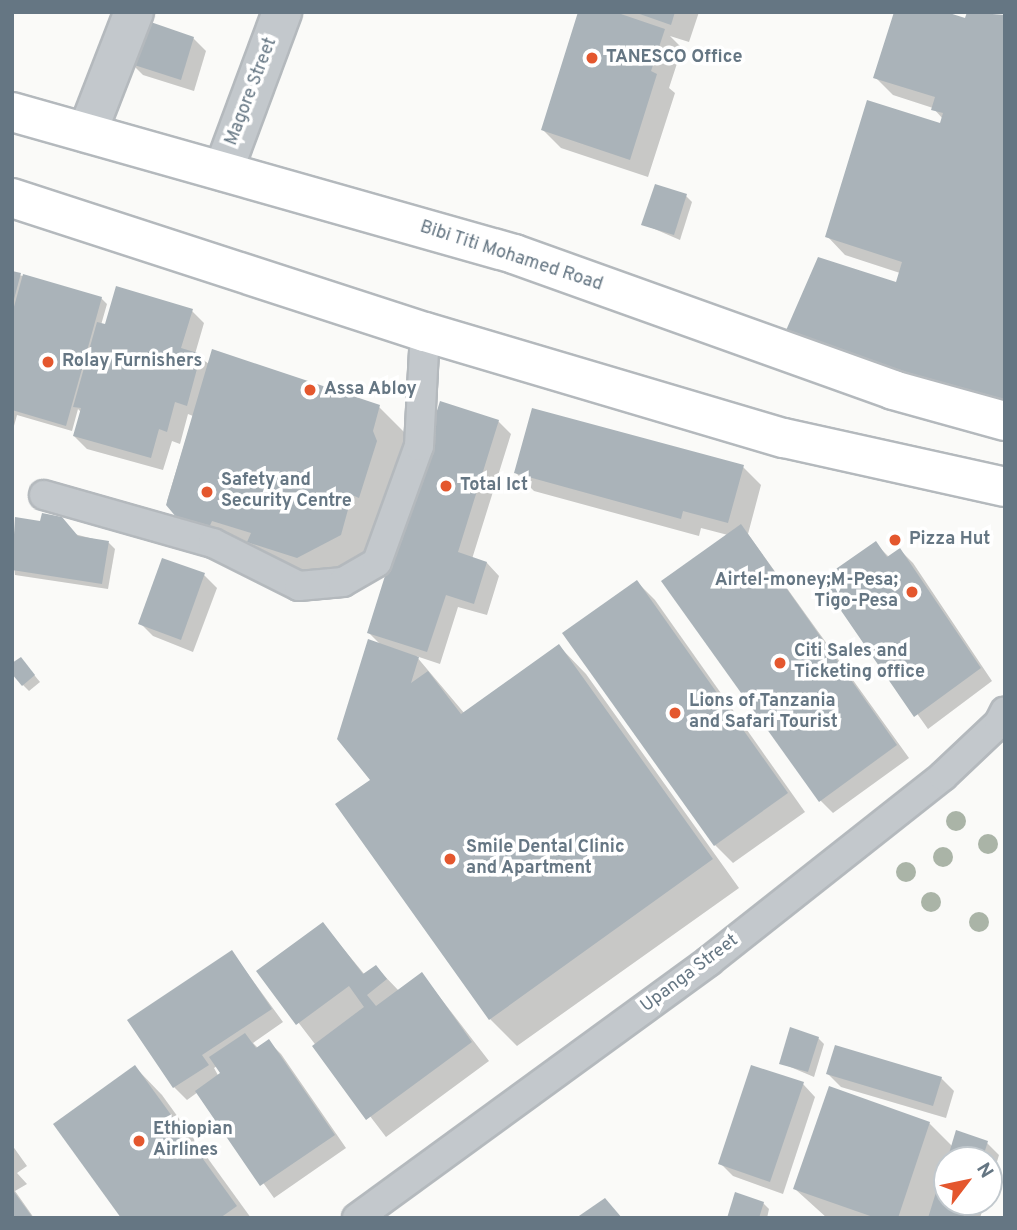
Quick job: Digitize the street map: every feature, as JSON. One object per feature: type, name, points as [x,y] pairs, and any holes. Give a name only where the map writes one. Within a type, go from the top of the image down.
[{"type":"highway","name":"Bibi Titi Mohamed Road","points":[[12,112],[514,254],[880,386],[1005,421]]},
{"type":"highway","points":[[12,198],[425,332],[784,438],[1005,487]]},
{"type":"street","points":[[87,133],[134,12]]},
{"type":"street","name":"Magore Street","points":[[223,171],[282,12]]},
{"type":"lane","points":[[44,495],[213,543],[299,586],[343,582],[377,562],[419,446],[425,332]]},
{"type":"lane","name":"Upanga Street","points":[[357,1218],[709,961],[943,776],[999,723],[1005,711]]},
{"type":"building","points":[[578,12],[615,12],[665,29],[651,71],[657,74],[630,160],[541,130]]},
{"type":"building","points":[[634,12],[675,12],[671,25]]},
{"type":"building","points":[[894,12],[946,12],[965,18],[967,12],[1005,15],[1005,405],[784,335],[818,257],[896,282],[902,262],[825,237],[867,100],[940,123],[943,113],[931,110],[935,97],[873,78]]},
{"type":"building","points":[[142,19],[194,37],[181,80],[128,63]]},
{"type":"building","points":[[655,184],[687,194],[674,235],[641,225]]},
{"type":"building","points":[[12,271],[21,273],[13,303],[12,303]]},
{"type":"building","name":"Rolay Furnishers","points":[[23,274],[102,297],[66,426],[12,410],[12,314]]},
{"type":"building","points":[[116,286],[193,309],[181,348],[201,354],[187,406],[175,402],[167,432],[159,429],[151,458],[73,436],[81,408],[73,407],[97,322],[105,324]]},
{"type":"building","points":[[212,349],[380,405],[373,431],[377,441],[359,498],[352,495],[341,535],[297,558],[247,542],[251,533],[212,521],[207,532],[177,518],[166,505]]},
{"type":"building","name":"Total Ict","points":[[440,401],[499,420],[458,552],[487,562],[474,604],[446,595],[427,652],[367,633]]},
{"type":"building","points":[[532,408],[744,465],[728,523],[683,511],[681,519],[514,473]]},
{"type":"building","points":[[42,513],[62,517],[78,536],[109,541],[102,584],[12,570],[15,517],[40,521]]},
{"type":"building","name":"Citi Sales and Ticketing office","points":[[741,524],[897,745],[819,802],[661,581]]},
{"type":"building","points":[[876,541],[887,557],[900,548],[981,668],[914,717],[820,580]]},
{"type":"building","points":[[162,558],[205,573],[181,640],[138,624]]},
{"type":"building","name":"Lions of Tanzania and Safari Tourist","points":[[637,580],[788,793],[714,846],[562,633]]},
{"type":"building","name":"Smile Dental Clinic and Apartment","points":[[368,639],[419,657],[411,683],[428,671],[461,714],[559,644],[713,859],[489,1020],[335,804],[370,780],[337,739]]},
{"type":"building","points":[[21,657],[35,675],[22,686],[12,674],[12,663]]},
{"type":"building","points":[[323,922],[363,974],[376,965],[387,979],[367,995],[376,1006],[422,972],[472,1042],[366,1120],[312,1046],[364,1007],[349,986],[296,1025],[256,971]]},
{"type":"building","points":[[232,950],[272,1009],[202,1055],[209,1065],[173,1088],[127,1020]]},
{"type":"building","points":[[790,1027],[819,1037],[808,1072],[779,1064]]},
{"type":"building","points":[[245,1033],[256,1048],[269,1039],[335,1135],[260,1186],[195,1091],[220,1073],[209,1057]]},
{"type":"building","points":[[835,1045],[942,1077],[933,1106],[826,1074]]},
{"type":"building","points":[[135,1065],[237,1206],[220,1218],[121,1218],[53,1124]]},
{"type":"building","points":[[751,1065],[804,1082],[770,1182],[718,1164]]},
{"type":"building","points":[[829,1086],[930,1122],[898,1218],[876,1218],[793,1189]]},
{"type":"building","points":[[956,1130],[988,1141],[986,1146],[951,1146]]},
{"type":"building","points":[[12,1189],[33,1218],[12,1218]]},
{"type":"building","points":[[735,1192],[764,1202],[759,1218],[727,1218]]},
{"type":"building","points":[[605,1198],[622,1218],[576,1218]]},
{"type":"building","points":[[933,1202],[933,1216],[964,1216],[963,1218],[928,1218]]},
{"type":"place","name":"TANESCO Office","points":[[592,58]]},
{"type":"place","name":"Rolay Furnishers","points":[[48,362]]},
{"type":"place","name":"Assa Abloy","points":[[310,390]]},
{"type":"place","name":"Total Ict","points":[[446,486]]},
{"type":"place","name":"Safety and Security Centre","points":[[207,492]]},
{"type":"place","name":"Pizza Hut","points":[[895,540]]},
{"type":"place","name":"Airtel-money;M-Pesa; Tigo-Pesa","points":[[912,592]]},
{"type":"place","name":"Citi Sales and Ticketing office","points":[[780,663]]},
{"type":"place","name":"Lions of Tanzania and Safari Tourist","points":[[675,713]]},
{"type":"place","name":"Smile Dental Clinic and Apartment","points":[[450,859]]},
{"type":"place","name":"Ethiopian Airlines","points":[[139,1141]]}]
